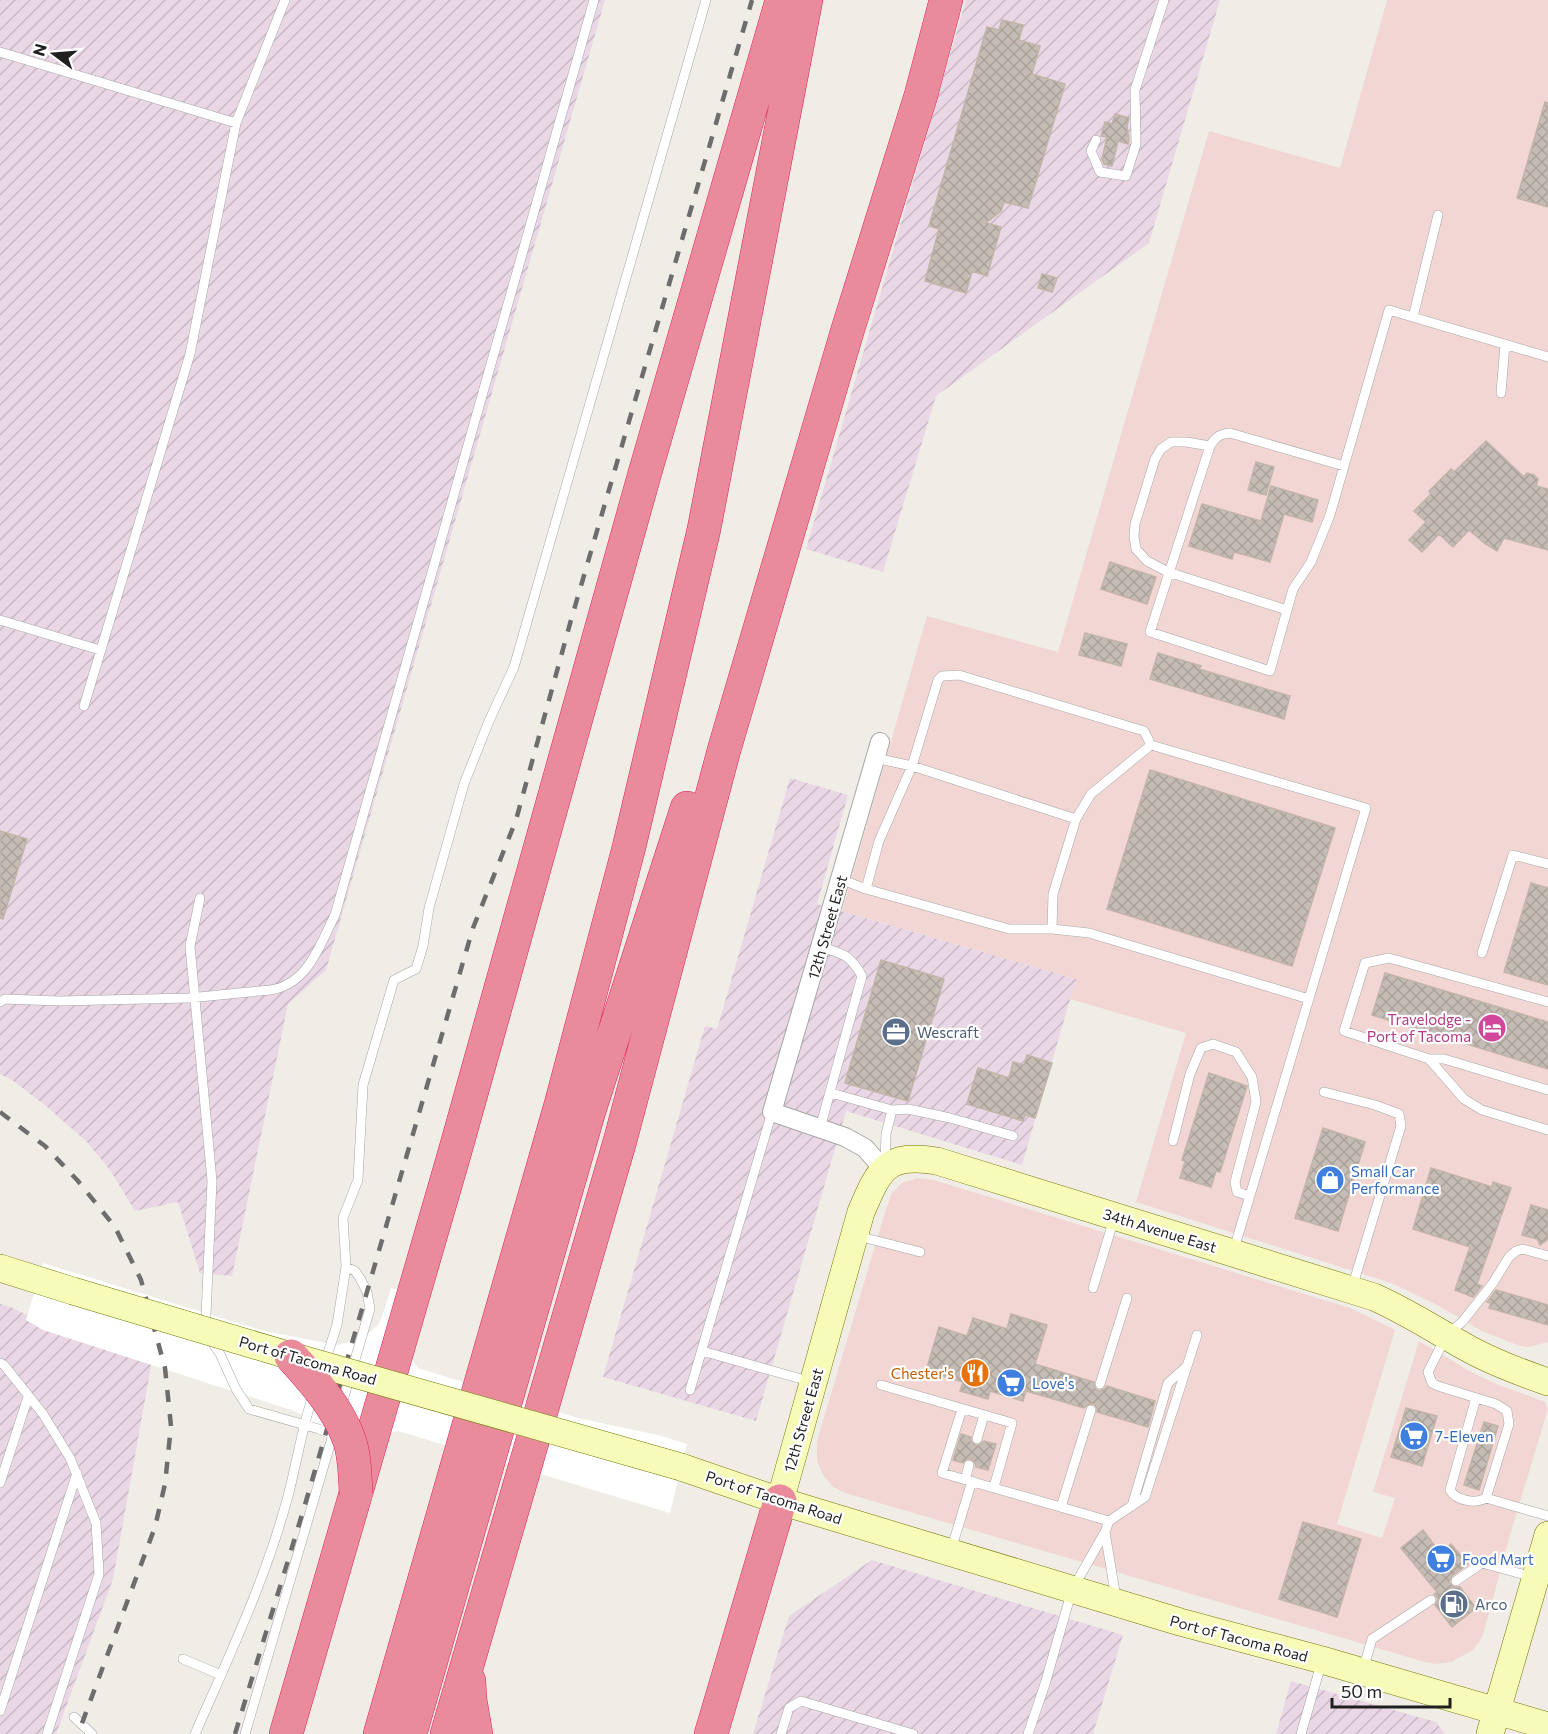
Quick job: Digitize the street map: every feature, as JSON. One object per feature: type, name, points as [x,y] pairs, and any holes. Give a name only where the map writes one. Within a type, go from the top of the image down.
[{"type":"highway","points":[[286,1734],[414,1295],[644,476],[782,0]]},
{"type":"highway","points":[[380,1734],[558,1115],[629,847],[704,529],[806,0]]},
{"type":"highway","points":[[447,1734],[620,1141],[724,750],[921,95],[946,0]]},
{"type":"highway","points":[[410,1734],[593,1100],[686,812],[848,332]]},
{"type":"highway","points":[[291,1356],[318,1385],[340,1418],[350,1440],[356,1494]]},
{"type":"highway","points":[[711,1734],[780,1501]]},
{"type":"highway","points":[[470,1661],[470,1699],[476,1734]]},
{"type":"main road","name":"34th Avenue East","points":[[884,1170],[898,1160],[915,1158],[937,1161],[1233,1252],[1396,1306],[1473,1351],[1548,1382]]},
{"type":"main road","name":"12th Street East","points":[[780,1501],[854,1235],[873,1184],[884,1170]]},
{"type":"main road","name":"Port of Tacoma Road","points":[[0,1269],[291,1356],[681,1467],[780,1501],[1180,1622],[1362,1672],[1493,1723],[1548,1726]]},
{"type":"main road","points":[[1510,1368],[1534,1371],[1548,1368]]},
{"type":"main road","points":[[1493,1723],[1548,1535]]},
{"type":"street","name":"12th Street East","points":[[772,1112],[877,750]]},
{"type":"street","points":[[772,1112],[845,1137],[865,1148],[884,1170]]},
{"type":"lane","points":[[84,706],[190,354],[236,123],[285,0]]},
{"type":"lane","points":[[0,990],[3,1000],[195,998],[281,988],[308,969],[335,915],[433,562],[594,0]]},
{"type":"lane","points":[[195,1734],[250,1612],[284,1507],[303,1424],[337,1325],[346,1267],[343,1218],[358,1180],[363,1085],[394,980],[416,969],[423,946],[429,908],[464,784],[514,667],[706,0]]},
{"type":"lane","points":[[1096,140],[1091,152],[1100,172],[1126,176],[1136,144],[1135,90],[1164,0]]},
{"type":"lane","points":[[0,52],[236,123]]},
{"type":"lane","points":[[1413,316],[1438,215]]},
{"type":"lane","points":[[1344,466],[1230,433],[1222,434],[1214,439],[1150,632],[1270,671],[1293,589],[1311,562],[1330,515],[1389,310],[1548,357]]},
{"type":"lane","points":[[1501,393],[1505,344]]},
{"type":"lane","points":[[1210,446],[1171,442],[1161,449],[1155,459],[1135,524],[1136,549],[1147,561],[1168,572],[1287,610]]},
{"type":"lane","points":[[0,620],[100,650]]},
{"type":"lane","points":[[866,889],[879,841],[912,766],[938,680],[942,676],[959,675],[1144,731],[1151,745],[1366,808],[1233,1252]]},
{"type":"lane","points":[[1052,929],[1053,894],[1076,819],[1090,794],[1151,745]]},
{"type":"lane","points":[[877,750],[912,766],[1076,819]]},
{"type":"lane","points":[[1482,953],[1513,855],[1548,864]]},
{"type":"lane","points":[[840,879],[866,889],[1009,929],[1052,929],[1089,933],[1309,999]]},
{"type":"lane","points":[[200,898],[190,946],[212,1181],[206,1304],[207,1335],[220,1354],[236,1389],[249,1409],[333,1435]]},
{"type":"lane","points":[[820,1128],[862,976],[853,961],[844,953],[821,947]]},
{"type":"lane","points":[[1548,1002],[1389,958],[1365,963],[1344,1031],[1429,1059],[1444,1059],[1548,1090]]},
{"type":"lane","points":[[1173,1140],[1190,1074],[1201,1048],[1213,1044],[1236,1052],[1251,1077],[1257,1102],[1235,1182],[1237,1192],[1250,1196]]},
{"type":"lane","points":[[1429,1059],[1464,1099],[1482,1110],[1548,1131]]},
{"type":"lane","points":[[1324,1092],[1375,1105],[1399,1114],[1401,1125],[1351,1290]]},
{"type":"lane","points":[[831,1093],[892,1110],[908,1109],[931,1114],[1013,1136]]},
{"type":"lane","points":[[884,1170],[886,1134],[892,1110]]},
{"type":"lane","points":[[690,1390],[772,1112]]},
{"type":"lane","points":[[1093,1288],[1115,1216]]},
{"type":"lane","points":[[854,1235],[920,1252]]},
{"type":"lane","points":[[1486,1498],[1509,1424],[1509,1417],[1503,1407],[1438,1386],[1428,1378],[1430,1365],[1446,1336],[1464,1321],[1516,1251],[1523,1249],[1548,1256]]},
{"type":"lane","points":[[245,1734],[370,1309],[367,1292],[360,1278],[355,1271],[346,1267]]},
{"type":"lane","points":[[1100,1384],[1127,1298]]},
{"type":"lane","points":[[1028,1734],[1072,1590],[1109,1521],[1145,1497],[1197,1335]]},
{"type":"lane","points":[[702,1350],[814,1382]]},
{"type":"lane","points":[[0,1363],[43,1414],[77,1473],[96,1523],[99,1574],[47,1734]]},
{"type":"lane","points":[[880,1385],[1012,1423],[994,1487]]},
{"type":"lane","points":[[0,1483],[28,1397]]},
{"type":"lane","points":[[1476,1398],[1450,1490],[1455,1496],[1474,1501],[1486,1498],[1548,1516]]},
{"type":"lane","points":[[962,1409],[942,1473],[1109,1521]]},
{"type":"lane","points":[[1061,1507],[1091,1410]]},
{"type":"lane","points":[[977,1439],[984,1415]]},
{"type":"lane","points":[[951,1552],[968,1480],[969,1465]]},
{"type":"lane","points":[[0,1711],[77,1473]]},
{"type":"lane","points":[[1105,1532],[1117,1603]]},
{"type":"lane","points":[[1456,1581],[1482,1563],[1536,1578]]},
{"type":"lane","points":[[1362,1672],[1372,1640],[1431,1600]]},
{"type":"lane","points":[[183,1659],[221,1675]]},
{"type":"lane","points":[[1302,1734],[1322,1660]]},
{"type":"lane","points":[[780,1734],[789,1708],[801,1701],[913,1734]]},
{"type":"lane","points":[[74,1717],[92,1734]]},
{"type":"shaded area","points":[[0,0],[605,0],[326,970],[288,1004],[232,1276],[200,1273],[178,1202],[135,1211],[110,1170],[87,1142],[46,1106],[12,1080],[0,1074]]},
{"type":"shaded area","points":[[966,0],[1220,0],[1149,243],[936,396],[883,572],[806,549]]},
{"type":"shaded area","points":[[1387,0],[1548,0],[1548,1342],[1529,1347],[1520,1346],[1482,1331],[1394,1284],[1136,1202],[1186,1033],[1070,999],[1075,979],[842,911],[927,616],[1058,652],[1209,131],[1340,168]]},
{"type":"shaded area","points":[[790,778],[848,795],[817,904],[1076,979],[1022,1165],[846,1111],[756,1421],[603,1377],[705,1026],[717,1029]]},
{"type":"shaded area","points":[[917,1178],[934,1180],[1350,1308],[1395,1330],[1337,1524],[1382,1538],[1395,1498],[1373,1492],[1419,1341],[1471,1372],[1545,1402],[1548,1409],[1483,1635],[1473,1650],[1451,1662],[1436,1664],[1425,1662],[845,1493],[833,1487],[823,1475],[817,1461],[817,1441],[892,1193],[902,1183]]},
{"type":"shaded area","points":[[0,1304],[11,1307],[50,1327],[153,1355],[113,1579],[56,1734],[0,1734]]},
{"type":"shaded area","points":[[872,1560],[1123,1635],[1093,1734],[753,1734],[789,1616]]},
{"type":"shaded area","points":[[1291,1681],[1436,1722],[1445,1734],[1276,1734]]},
{"type":"pier","points":[[43,1263],[260,1330],[336,1345],[359,1340],[378,1325],[391,1288],[426,1298],[410,1357],[418,1368],[578,1418],[658,1435],[687,1444],[670,1513],[398,1431],[391,1433],[340,1479],[333,1449],[328,1440],[304,1416],[43,1330],[26,1320]]},
{"type":"building","points":[[1002,20],[1023,25],[1019,40],[1040,46],[1032,74],[1065,84],[1028,208],[1004,202],[1001,211],[986,223],[1001,227],[987,276],[972,271],[966,293],[925,281],[939,229],[929,226],[987,27],[999,30]]},
{"type":"building","points":[[1545,102],[1548,103],[1548,207],[1517,198]]},
{"type":"building","points":[[1115,114],[1129,118],[1127,126],[1129,139],[1128,144],[1118,141],[1112,166],[1104,164],[1102,159],[1107,137],[1101,136],[1105,122],[1112,124]]},
{"type":"building","points":[[1042,274],[1057,278],[1052,292],[1038,288]]},
{"type":"building","points":[[1486,441],[1524,477],[1527,473],[1534,475],[1538,479],[1536,486],[1548,489],[1548,550],[1504,538],[1497,551],[1469,530],[1453,547],[1439,534],[1422,552],[1409,540],[1426,522],[1414,511],[1431,494],[1429,491],[1451,469],[1454,472]]},
{"type":"building","points":[[1256,462],[1274,467],[1266,495],[1248,490]]},
{"type":"building","points":[[1271,486],[1318,500],[1312,522],[1284,514],[1270,562],[1234,552],[1232,559],[1189,546],[1202,504],[1261,521]]},
{"type":"building","points":[[1110,562],[1156,577],[1147,604],[1101,589]]},
{"type":"building","points":[[1085,633],[1127,644],[1121,666],[1079,655]]},
{"type":"building","points":[[1158,653],[1201,666],[1199,669],[1290,696],[1284,719],[1150,679]]},
{"type":"building","points":[[1150,770],[1335,828],[1292,966],[1107,909]]},
{"type":"building","points":[[0,831],[27,839],[3,919],[0,918]]},
{"type":"building","points":[[1531,883],[1548,888],[1548,985],[1504,972]]},
{"type":"building","points":[[881,960],[944,979],[908,1101],[845,1083]]},
{"type":"building","points":[[1385,973],[1548,1022],[1548,1069],[1372,1015]]},
{"type":"building","points":[[1027,1055],[1052,1063],[1035,1118],[1025,1115],[1023,1121],[967,1104],[978,1068],[1009,1078],[1013,1062],[1024,1065]]},
{"type":"building","points":[[1209,1073],[1247,1086],[1220,1172],[1216,1171],[1211,1187],[1180,1178],[1185,1161],[1182,1160]]},
{"type":"building","name":"Small Car Performance","points":[[1323,1128],[1365,1142],[1338,1231],[1295,1218]]},
{"type":"building","points":[[1431,1168],[1492,1187],[1493,1182],[1511,1188],[1477,1284],[1482,1286],[1473,1297],[1455,1290],[1470,1247],[1413,1229]]},
{"type":"building","points":[[1531,1205],[1548,1210],[1548,1239],[1540,1245],[1537,1239],[1522,1235]]},
{"type":"building","points":[[1496,1290],[1548,1305],[1548,1325],[1489,1308],[1491,1303],[1487,1302]]},
{"type":"building","points":[[1011,1314],[1047,1325],[1035,1364],[1094,1382],[1095,1388],[1099,1391],[1107,1386],[1155,1401],[1148,1427],[1097,1412],[1094,1404],[1089,1404],[1084,1408],[1026,1391],[1023,1401],[990,1391],[988,1399],[960,1391],[963,1382],[926,1371],[939,1327],[967,1336],[973,1318],[1007,1329]]},
{"type":"building","name":"7-Eleven","points":[[1406,1408],[1437,1416],[1422,1466],[1391,1457]]},
{"type":"building","name":"7-Eleven","points":[[1484,1422],[1498,1426],[1479,1490],[1464,1485]]},
{"type":"building","points":[[961,1434],[971,1437],[975,1445],[984,1441],[996,1444],[988,1470],[976,1467],[971,1459],[963,1463],[953,1460]]},
{"type":"building","points":[[1303,1522],[1361,1539],[1337,1617],[1279,1599]]},
{"type":"building","points":[[1423,1530],[1440,1553],[1451,1544],[1468,1564],[1452,1576],[1449,1582],[1454,1587],[1460,1587],[1476,1608],[1452,1627],[1435,1605],[1438,1599],[1434,1594],[1437,1592],[1401,1548]]},
{"type":"railway","points":[[235,1734],[304,1508],[473,928],[516,820],[571,620],[752,0]]},
{"type":"railway","points":[[0,1112],[45,1146],[78,1181],[115,1227],[141,1280],[165,1368],[171,1426],[165,1484],[155,1527],[78,1734]]},
{"type":"place","name":"Travelodge - Port of Tacoma","points":[[1492,1028]]},
{"type":"place","name":"Wescraft","points":[[896,1032]]},
{"type":"place","name":"Small Car Performance","points":[[1330,1180]]},
{"type":"place","name":"Chester's","points":[[975,1373]]},
{"type":"place","name":"Love's","points":[[1011,1383]]},
{"type":"place","name":"7-Eleven","points":[[1414,1436]]},
{"type":"place","name":"Food Mart","points":[[1441,1559]]},
{"type":"place","name":"Arco","points":[[1454,1604]]}]
